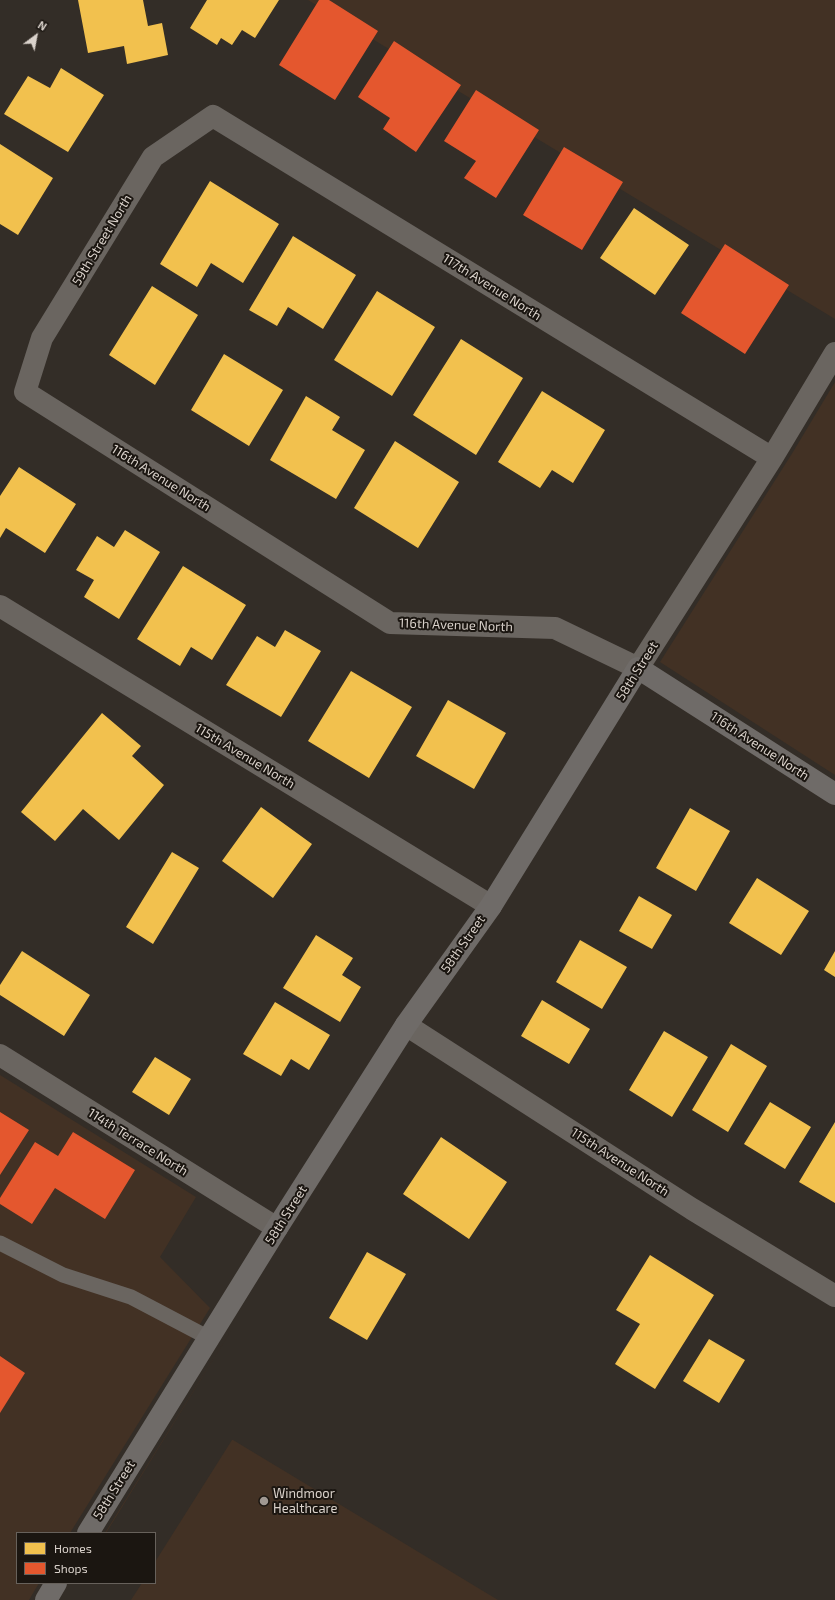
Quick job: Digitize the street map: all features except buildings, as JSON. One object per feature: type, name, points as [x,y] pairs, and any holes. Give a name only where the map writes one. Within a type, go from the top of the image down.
[{"type":"street","name":"59th Street North","points":[[25,392],[42,338],[153,157],[213,116]]},
{"type":"street","name":"117th Avenue North","points":[[213,116],[772,458]]},
{"type":"street","name":"58th Street","points":[[89,1532],[277,1228],[406,1026],[491,906],[638,668],[772,458],[835,353]]},
{"type":"street","name":"116th Avenue North","points":[[25,392],[390,622],[555,628],[638,668],[835,794]]},
{"type":"street","name":"115th Avenue North","points":[[0,606],[491,906]]},
{"type":"street","name":"115th Avenue North","points":[[406,1026],[692,1209],[835,1296]]},
{"type":"street","name":"114th Terrace North","points":[[0,1055],[277,1228]]},
{"type":"street","points":[[46,1600],[55,1584]]},
{"type":"lane","points":[[0,1243],[63,1275],[131,1297],[209,1338]]},
{"type":"shaded area","points":[[308,0],[835,0],[835,319]]},
{"type":"shaded area","points":[[835,382],[835,775],[660,662],[793,452]]},
{"type":"shaded area","points":[[0,1075],[196,1197],[160,1257],[210,1308],[71,1532],[16,1532],[16,1584],[38,1584],[29,1600],[0,1600]]},
{"type":"shaded area","points":[[232,1329],[107,1532],[106,1532]]},
{"type":"shaded area","name":"Windmoor Healthcare","points":[[233,1440],[498,1600],[131,1600],[141,1584],[156,1584],[156,1560]]},
{"type":"place","name":"Windmoor Healthcare","points":[[264,1501]]}]
